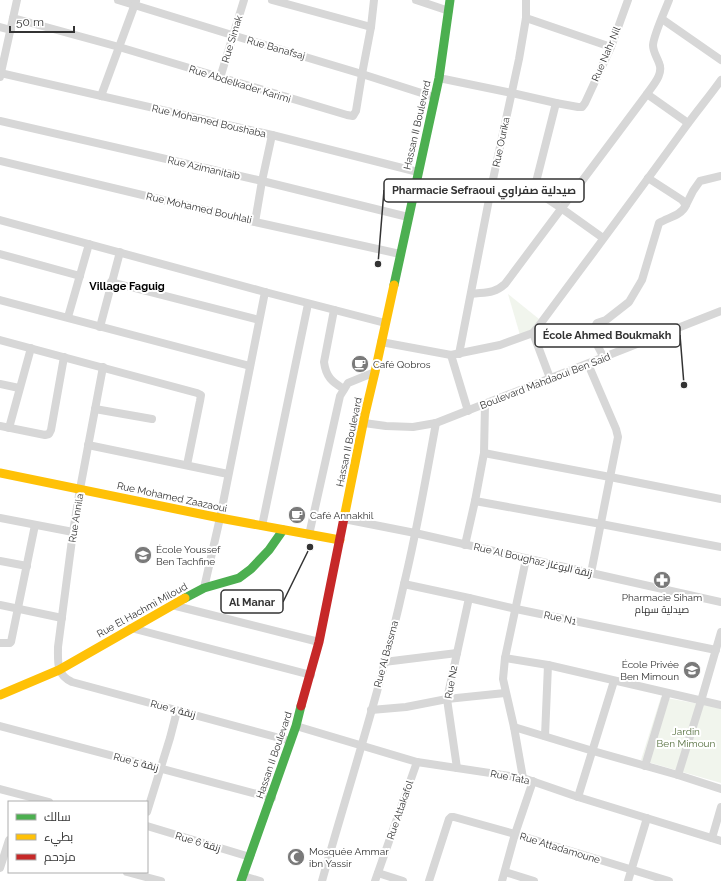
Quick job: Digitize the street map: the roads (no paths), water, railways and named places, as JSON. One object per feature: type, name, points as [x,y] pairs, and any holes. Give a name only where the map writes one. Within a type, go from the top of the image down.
[{"type":"main road","name":"Hassan II Boulevard","points":[[242,878],[272,798],[296,726],[319,642],[385,323],[439,78],[450,0]]},
{"type":"main road","name":"Rue Mohamed Zaazaoui","points":[[0,472],[220,518],[340,540]]},
{"type":"main road","name":"Rue El Hachmi Miloud","points":[[0,695],[60,670],[131,628],[204,588],[235,579],[244,574],[251,569],[269,550],[283,530]]},
{"type":"street","points":[[0,75],[17,0]]},
{"type":"street","name":"Rue Banafsaj","points":[[118,0],[135,2],[232,36],[362,74],[434,97]]},
{"type":"street","name":"Rue Simak","points":[[220,78],[244,0]]},
{"type":"street","points":[[272,0],[371,27]]},
{"type":"street","name":"Rue Abdelkader Karimi","points":[[13,18],[119,47],[347,116],[353,116],[356,111],[371,27],[374,0]]},
{"type":"street","points":[[416,0],[448,11]]},
{"type":"street","name":"Rue Ourika","points":[[468,411],[455,354],[471,294],[492,184],[519,59],[526,18],[526,0]]},
{"type":"street","name":"Rue Nahr Nil","points":[[556,103],[578,107],[582,107],[585,104],[610,47],[628,0]]},
{"type":"street","points":[[471,294],[494,292],[499,290],[505,284],[647,94],[660,72],[660,64],[655,55],[653,46],[669,0]]},
{"type":"street","points":[[101,96],[135,2]]},
{"type":"street","points":[[526,18],[610,47]]},
{"type":"street","points":[[662,19],[721,60]]},
{"type":"street","points":[[0,27],[11,30]]},
{"type":"street","name":"Rue Mohamed Boushaba","points":[[0,75],[101,96],[272,135],[418,172]]},
{"type":"street","points":[[439,78],[556,103],[534,190]]},
{"type":"street","points":[[381,342],[455,354],[500,345],[533,333],[721,80]]},
{"type":"street","points":[[647,94],[688,123]]},
{"type":"street","name":"Rue Azimanitaib","points":[[0,121],[262,181],[408,217]]},
{"type":"street","points":[[255,222],[272,135]]},
{"type":"street","name":"Rue Mohamed Bouhlali","points":[[0,161],[255,222],[400,254]]},
{"type":"street","points":[[604,358],[594,339],[594,330],[597,323],[606,320],[629,302],[642,280],[659,223],[678,214],[684,209],[700,181],[721,177]]},
{"type":"street","points":[[648,178],[682,200],[686,205]]},
{"type":"street","points":[[492,184],[534,190],[603,238]]},
{"type":"street","points":[[0,220],[308,304],[385,323]]},
{"type":"street","points":[[68,318],[89,244]]},
{"type":"street","points":[[100,327],[120,252]]},
{"type":"street","points":[[0,254],[80,276]]},
{"type":"street","points":[[112,282],[259,320]]},
{"type":"street","points":[[204,588],[220,518],[265,292]]},
{"type":"street","points":[[0,300],[250,366]]},
{"type":"street","points":[[262,526],[308,304]]},
{"type":"street","points":[[334,310],[324,362],[325,370],[333,383],[344,388]]},
{"type":"street","name":"Boulevard Mahdaoui Ben Said","points":[[364,423],[386,426],[413,427],[436,423],[721,311]]},
{"type":"street","points":[[533,333],[550,378]]},
{"type":"street","points":[[0,340],[103,367],[200,395],[187,465]]},
{"type":"street","points":[[9,428],[31,348]]},
{"type":"street","points":[[0,426],[45,435],[49,434],[64,357]]},
{"type":"street","points":[[588,364],[618,437],[591,573]]},
{"type":"street","name":"Rue Annila","points":[[60,670],[58,647],[73,532],[103,367]]},
{"type":"street","points":[[309,535],[340,396],[348,383],[375,372]]},
{"type":"street","points":[[0,384],[20,388]]},
{"type":"street","points":[[466,545],[484,453],[485,404]]},
{"type":"street","points":[[95,409],[152,420]]},
{"type":"street","name":"Rue Al Bassma","points":[[322,881],[362,745],[404,584],[436,423]]},
{"type":"street","points":[[88,445],[228,474]]},
{"type":"street","points":[[484,453],[721,499]]},
{"type":"street","points":[[475,502],[721,546]]},
{"type":"street","points":[[0,518],[73,532]]},
{"type":"street","name":"Rue Al Boughaz زنقة البوغاز","points":[[344,519],[415,533],[721,602]]},
{"type":"street","points":[[1,644],[11,643],[35,525]]},
{"type":"street","points":[[523,778],[514,726],[502,679],[504,658],[526,559]]},
{"type":"street","points":[[0,561],[27,566]]},
{"type":"street","name":"Rue N1","points":[[404,584],[516,609],[716,650]]},
{"type":"street","name":"Rue N2","points":[[457,768],[447,699],[470,598]]},
{"type":"street","points":[[0,605],[62,618]]},
{"type":"street","points":[[172,605],[319,642]]},
{"type":"street","points":[[131,628],[311,675]]},
{"type":"street","points":[[678,775],[721,632]]},
{"type":"street","points":[[384,662],[457,653]]},
{"type":"street","points":[[504,658],[548,665],[721,705]]},
{"type":"street","points":[[545,736],[548,665]]},
{"type":"street","name":"Rue 4 زنقة","points":[[60,670],[63,676],[72,682],[291,741]]},
{"type":"street","points":[[578,797],[614,681]]},
{"type":"street","points":[[371,710],[406,707],[447,699],[505,693]]},
{"type":"street","points":[[645,766],[667,693]]},
{"type":"street","points":[[148,809],[177,711]]},
{"type":"street","name":"Rue 5 زنقة","points":[[0,726],[272,798]]},
{"type":"street","name":"Rue Tata","points":[[296,726],[417,762],[523,778],[578,797],[721,841]]},
{"type":"street","points":[[514,726],[721,789]]},
{"type":"street","name":"Rue Attakafol","points":[[377,877],[417,762]]},
{"type":"street","points":[[502,881],[515,834],[533,781]]},
{"type":"street","points":[[0,790],[22,799],[40,801]]},
{"type":"street","points":[[712,838],[721,807]]},
{"type":"street","name":"Rue Attadamoune","points":[[429,881],[449,819],[451,817],[515,834],[669,881]]},
{"type":"street","points":[[628,881],[647,818]]},
{"type":"street","name":"Rue 6 زنقة","points":[[148,826],[250,857]]},
{"type":"street","points":[[0,868],[8,843]]},
{"type":"street","points":[[505,872],[534,881]]},
{"type":"street","points":[[132,873],[161,881]]},
{"type":"street","points":[[377,877],[403,881]]},
{"type":"street","points":[[242,878],[260,881]]},
{"type":"place","name":"Pharmacie Sefraoui صيدلية صفراوي","points":[[378,264]]},
{"type":"place","name":"Café Qobros","points":[[360,364]]},
{"type":"place","name":"École Ahmed Boukmakh","points":[[684,385]]},
{"type":"place","name":"Café Annakhil","points":[[297,515]]},
{"type":"place","name":"Al Manar","points":[[310,547]]},
{"type":"place","name":"École Youssef Ben Tachfine","points":[[143,555]]},
{"type":"place","name":"Pharmacie Siham صيدلية سهام","points":[[662,580]]},
{"type":"place","name":"École Privée Ben Mimoun","points":[[692,670]]},
{"type":"place","name":"Mosquée Ammar ibn Yassir","points":[[296,857]]},
{"type":"district","name":"Village Faguig","points":[[127,286]]},
{"type":"park label","name":"Jardin Ben Mimoun","points":[[686,736]]}]
